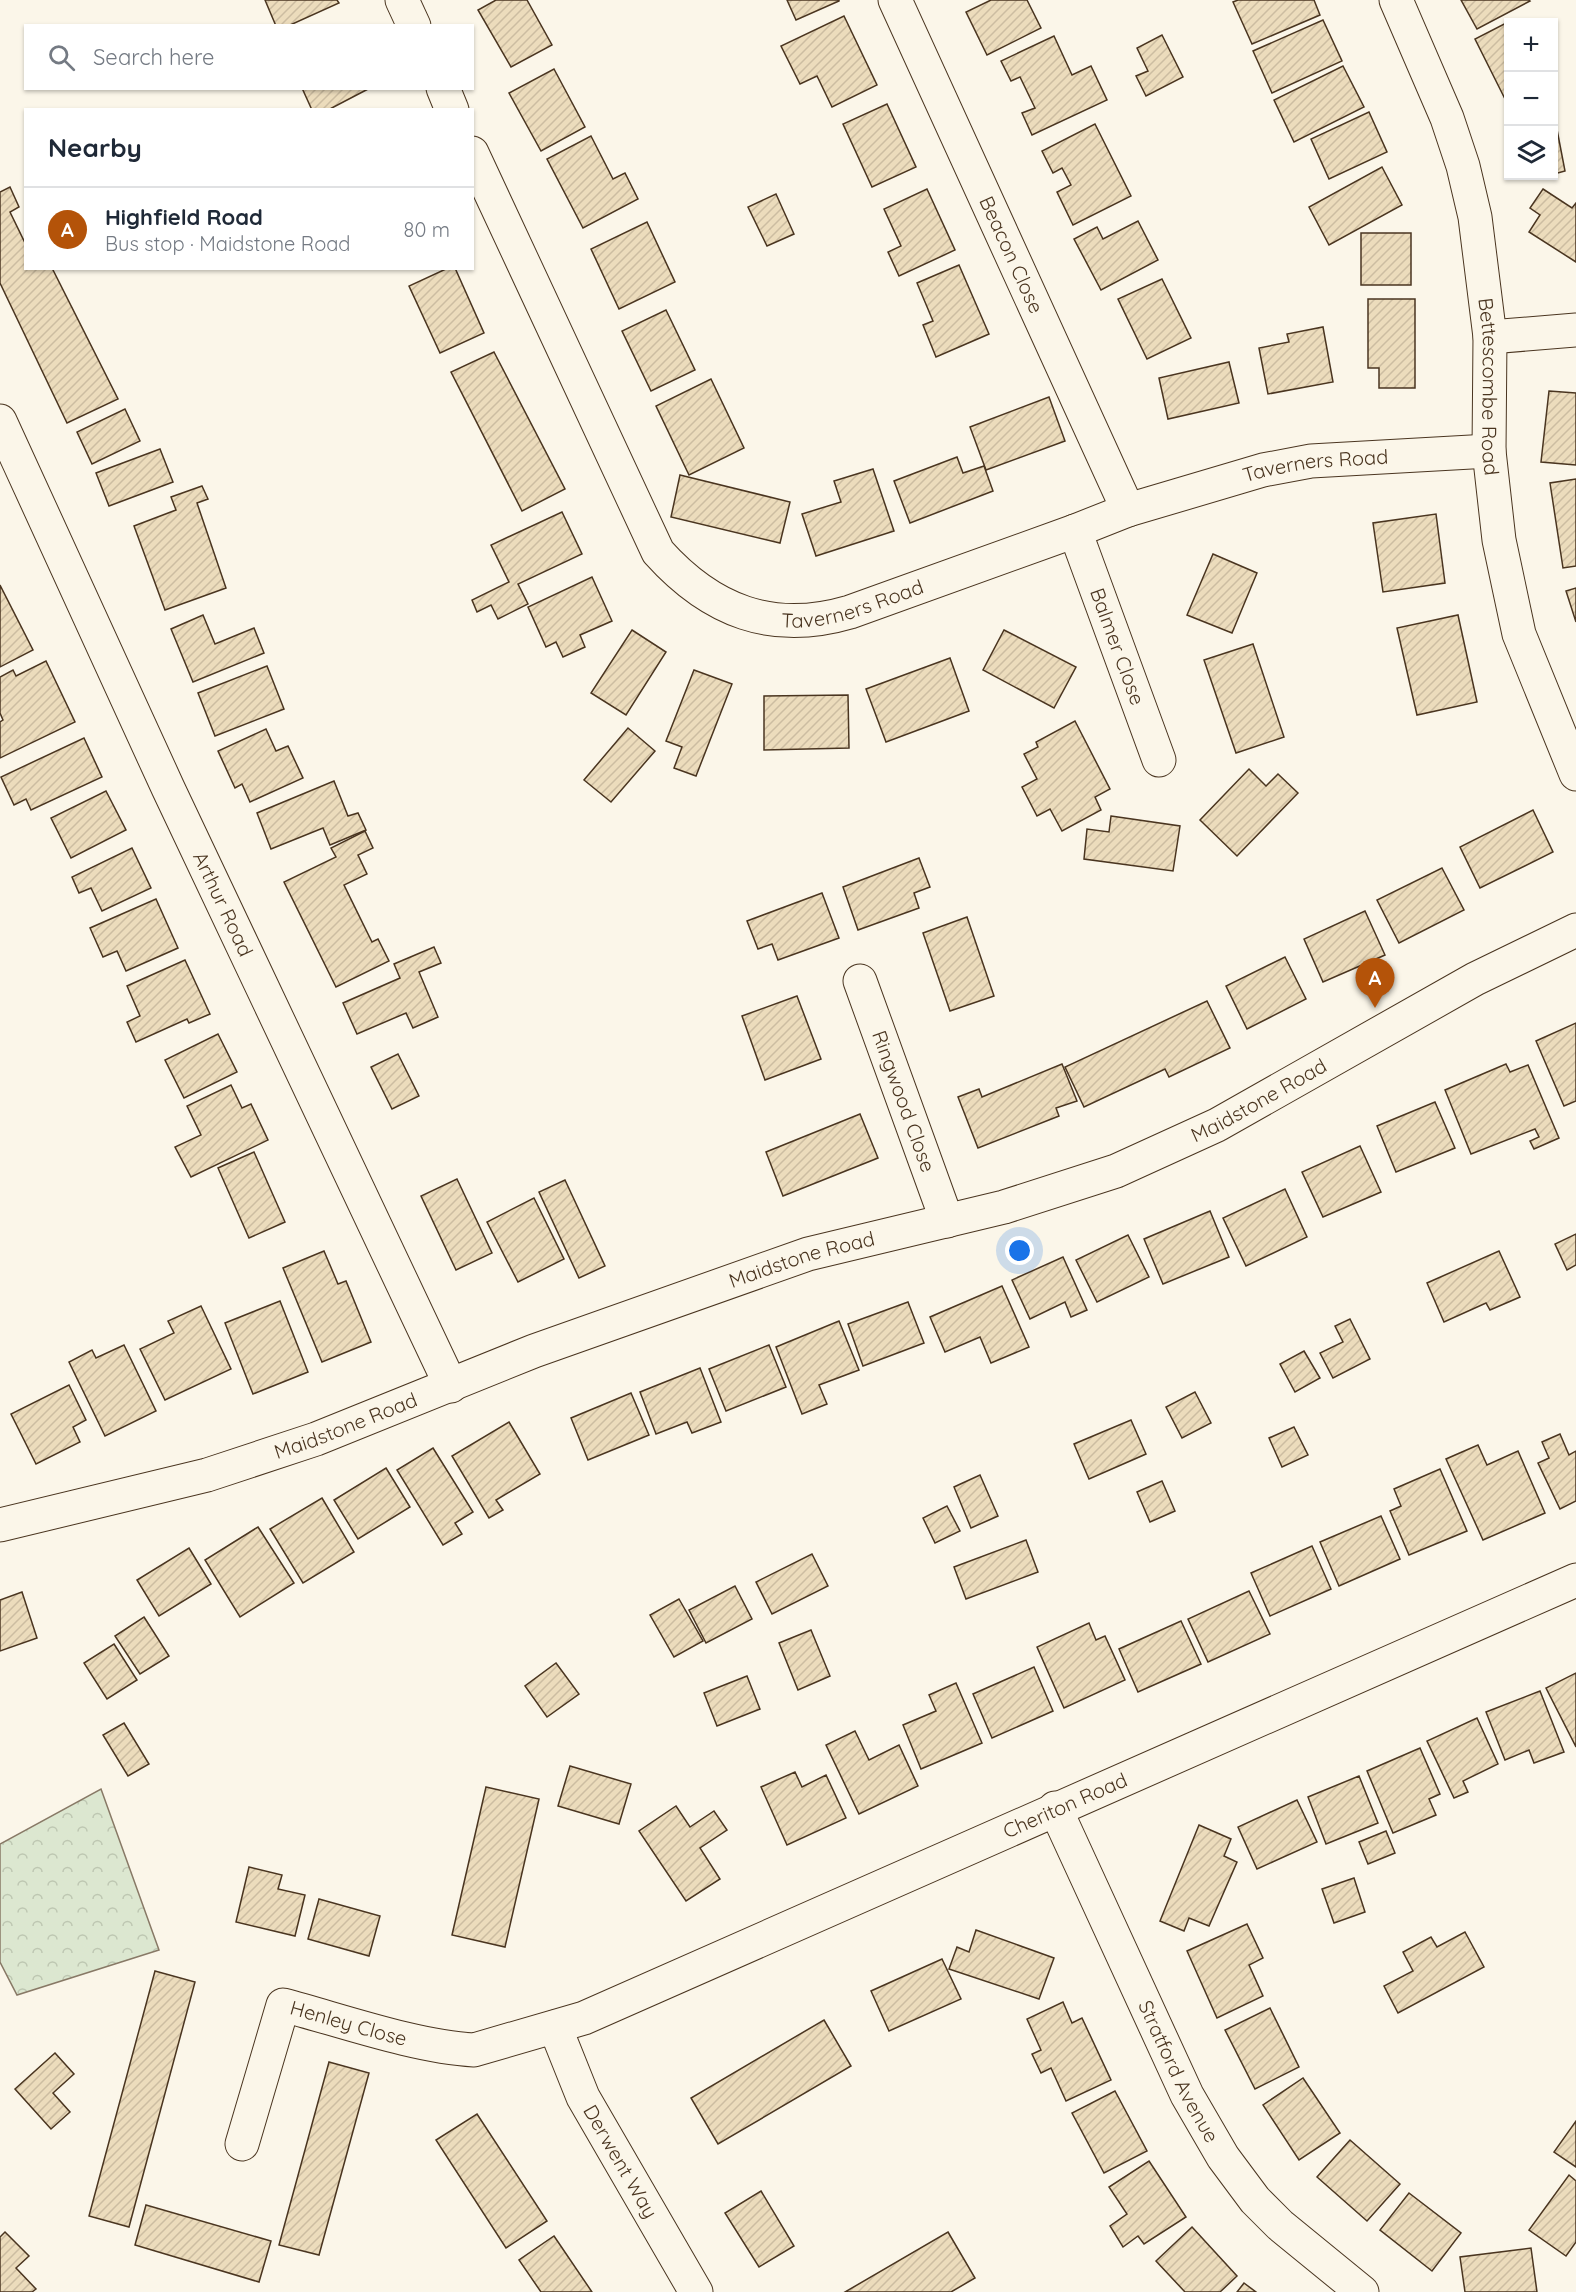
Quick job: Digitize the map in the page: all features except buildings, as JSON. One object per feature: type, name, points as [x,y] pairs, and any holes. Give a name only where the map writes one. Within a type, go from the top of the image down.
[{"type":"street","points":[[402,0],[413,24]]},
{"type":"street","name":"Beacon Close","points":[[895,0],[1128,510]]},
{"type":"street","name":"Bettescombe Road","points":[[1396,0],[1447,118],[1463,166],[1477,227],[1490,337],[1489,451],[1499,540],[1519,633],[1576,774]]},
{"type":"street","points":[[443,90],[451,108]]},
{"type":"street","name":"Taverners Road","points":[[474,157],[658,552],[680,576],[702,594],[727,607],[763,618],[825,620],[1128,510],[1263,470],[1311,461],[1489,451]]},
{"type":"street","points":[[1490,337],[1576,330]]},
{"type":"street","name":"Arthur Road","points":[[0,421],[168,788],[451,1386]]},
{"type":"street","name":"Balmer Close","points":[[1075,531],[1159,760]]},
{"type":"street","name":"Maidstone Road","points":[[0,1525],[207,1475],[316,1438],[534,1352],[808,1254],[947,1221],[1080,1184],[1179,1145],[1261,1102],[1475,979],[1576,930]]},
{"type":"street","name":"Ringwood Close","points":[[860,981],[947,1221]]},
{"type":"street","name":"Cheriton Road","points":[[555,2027],[584,2018],[676,1978],[1055,1808],[1576,1580]]},
{"type":"street","name":"Stratford Avenue","points":[[1055,1808],[1187,2095],[1217,2148],[1238,2179],[1263,2208],[1305,2248],[1362,2292]]},
{"type":"street","name":"Henley Close","points":[[242,2144],[283,2005],[457,2049],[491,2046],[555,2027]]},
{"type":"street","name":"Derwent Way","points":[[555,2027],[583,2097],[696,2292]]},
{"type":"green space","points":[[101,1789],[159,1950],[17,1995],[0,1962],[0,1844]]},
{"type":"place","name":"Highfield Road","points":[[1375,1008]]}]
